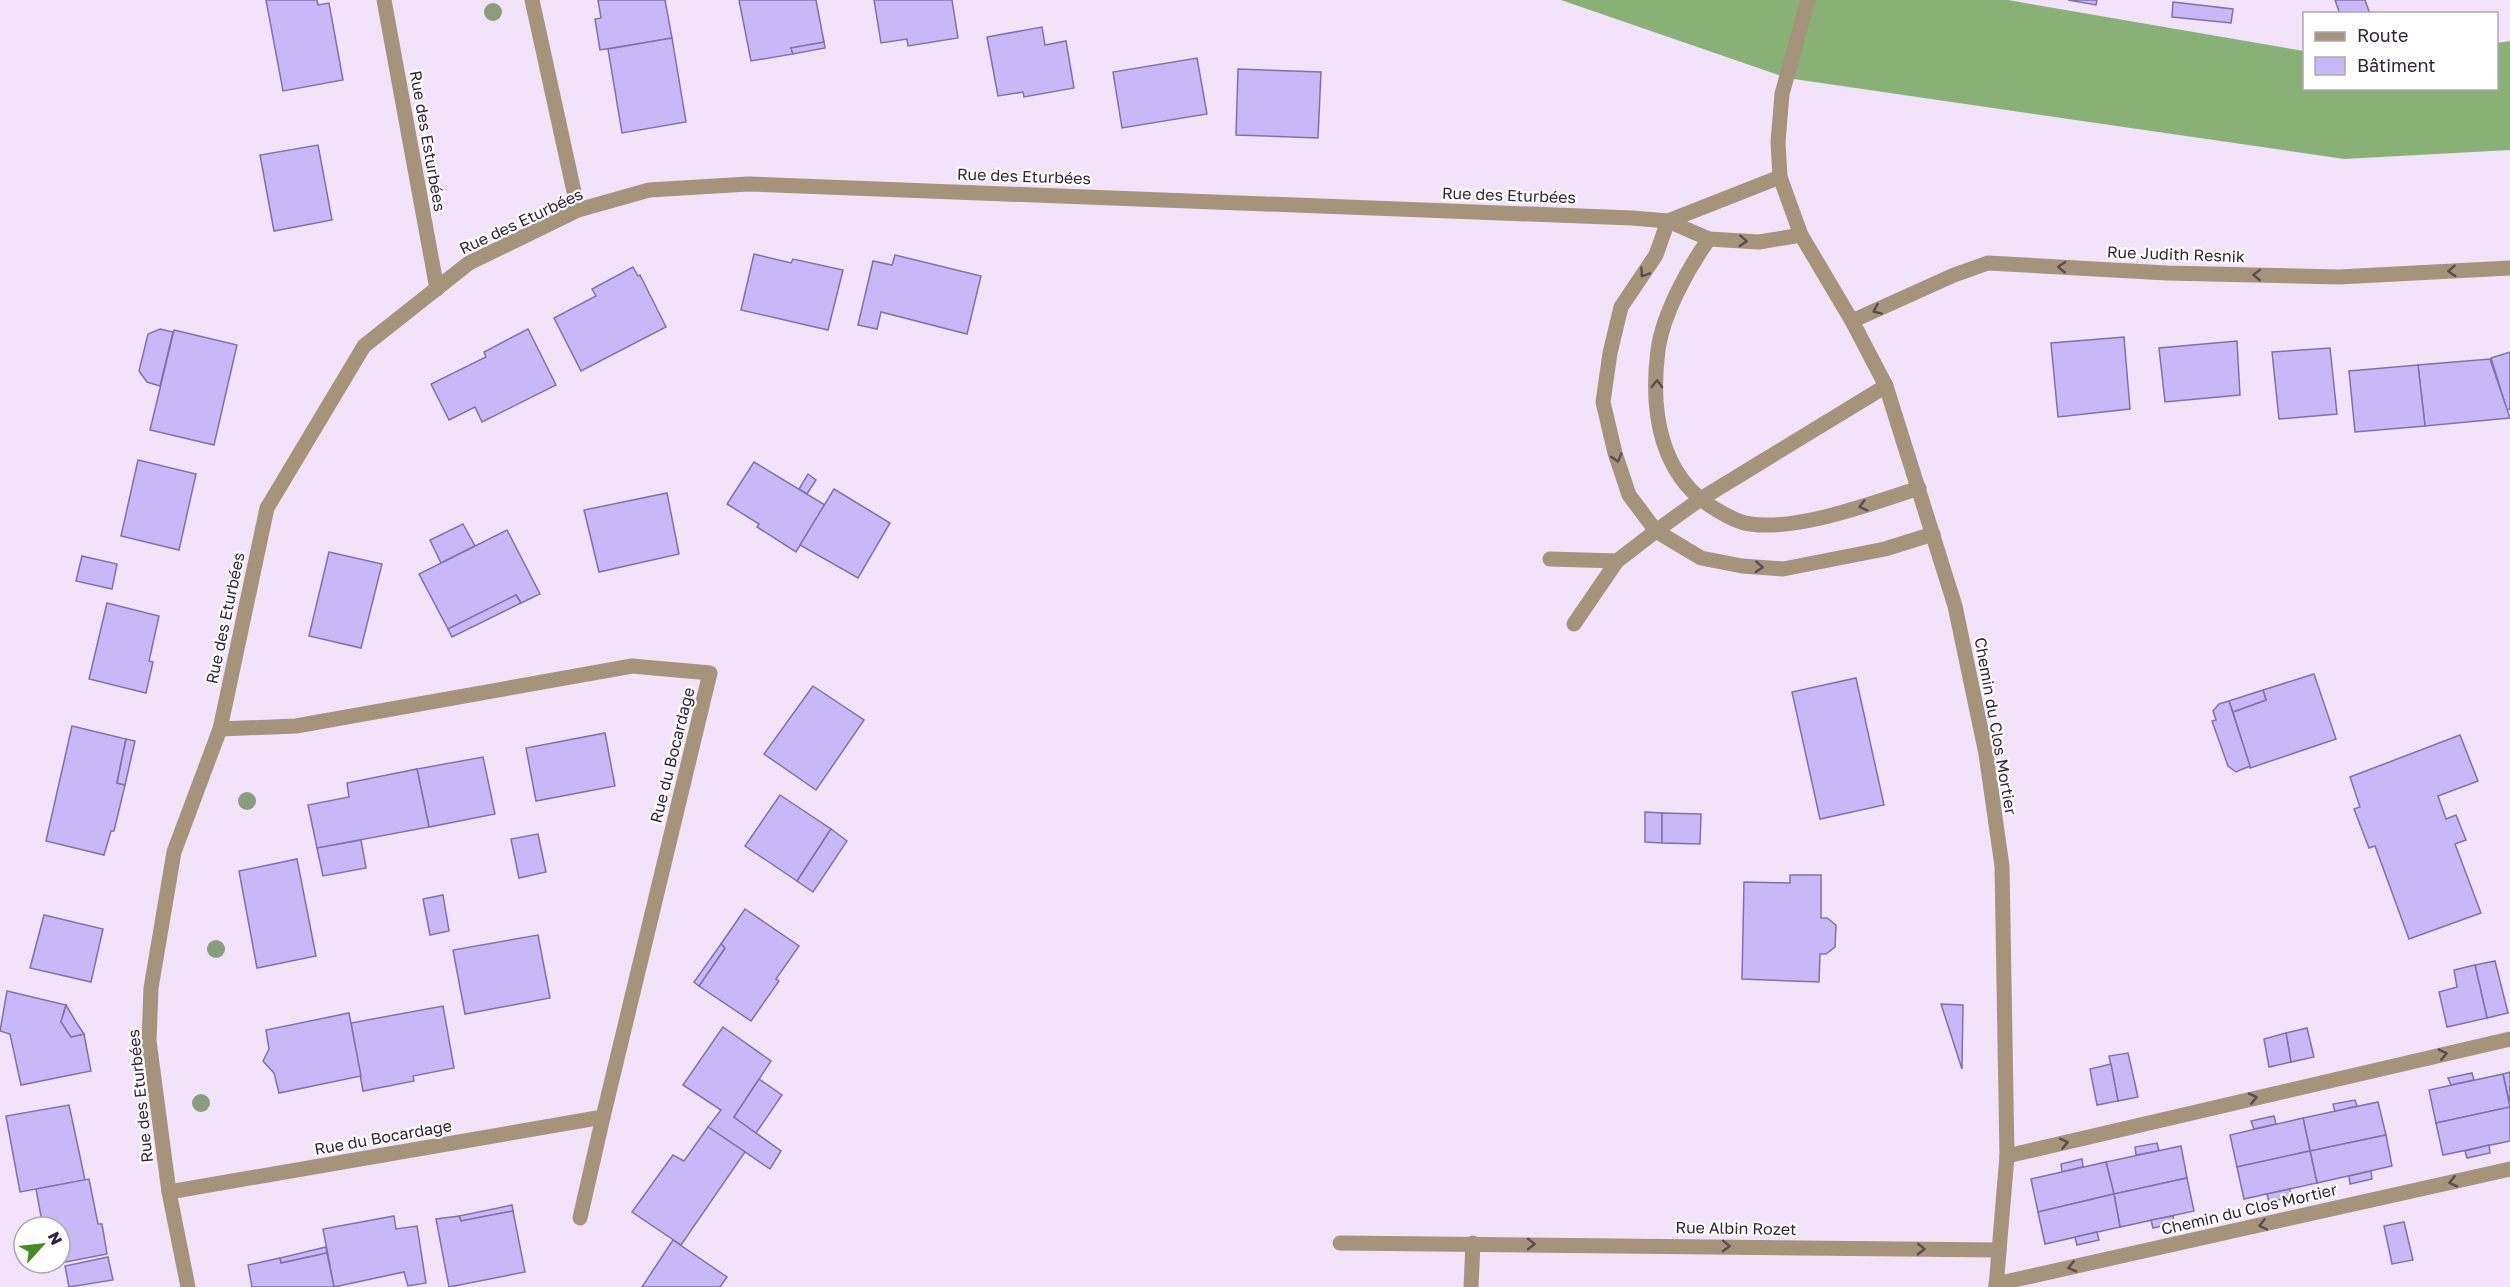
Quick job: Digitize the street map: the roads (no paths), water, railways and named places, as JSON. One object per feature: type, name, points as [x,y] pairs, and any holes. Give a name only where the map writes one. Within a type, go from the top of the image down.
[{"type":"street","name":"Rue des Esturbées","points":[[384,0],[437,289]]},
{"type":"street","points":[[532,0],[578,210]]},
{"type":"street","name":"Chemin du Clos Mortier","points":[[1808,0],[1782,94],[1778,142],[1780,177],[1801,235],[1852,321],[1886,386],[1955,606],[1986,754],[2002,866],[2007,1156],[1996,1286],[2510,1169]]},
{"type":"street","name":"Rue des Eturbées","points":[[1668,221],[1780,177]]},
{"type":"street","name":"Rue des Eturbées","points":[[188,1287],[169,1192],[149,1041],[151,988],[174,852],[220,729],[267,508],[364,346],[469,263],[578,210],[649,190],[748,184],[1668,221],[1709,239],[1759,242],[1801,235]]},
{"type":"street","points":[[1668,221],[1656,255],[1621,307],[1610,353],[1603,402],[1615,453],[1629,495],[1656,531],[1701,558],[1742,567],[1783,568],[1885,549],[1933,534]]},
{"type":"street","points":[[1709,239],[1692,262],[1672,304],[1658,349],[1657,402],[1661,436],[1672,466],[1699,500],[1726,516],[1748,524],[1779,526],[1868,506],[1919,488]]},
{"type":"street","name":"Rue Judith Resnik","points":[[1852,321],[1988,262],[2167,273],[2339,277],[2510,268]]},
{"type":"street","points":[[1574,624],[1617,561],[1656,531],[1699,500],[1886,386]]},
{"type":"street","points":[[1550,559],[1617,561]]},
{"type":"street","name":"Rue du Bocardage","points":[[220,729],[296,726],[632,666],[710,673],[580,1218]]},
{"type":"street","points":[[2007,1156],[2510,1039]]},
{"type":"street","name":"Rue du Bocardage","points":[[169,1192],[603,1117]]},
{"type":"street","name":"Rue Albin Rozet","points":[[1340,1243],[1999,1250]]},
{"type":"street","points":[[1471,1287],[1473,1243]]}]
